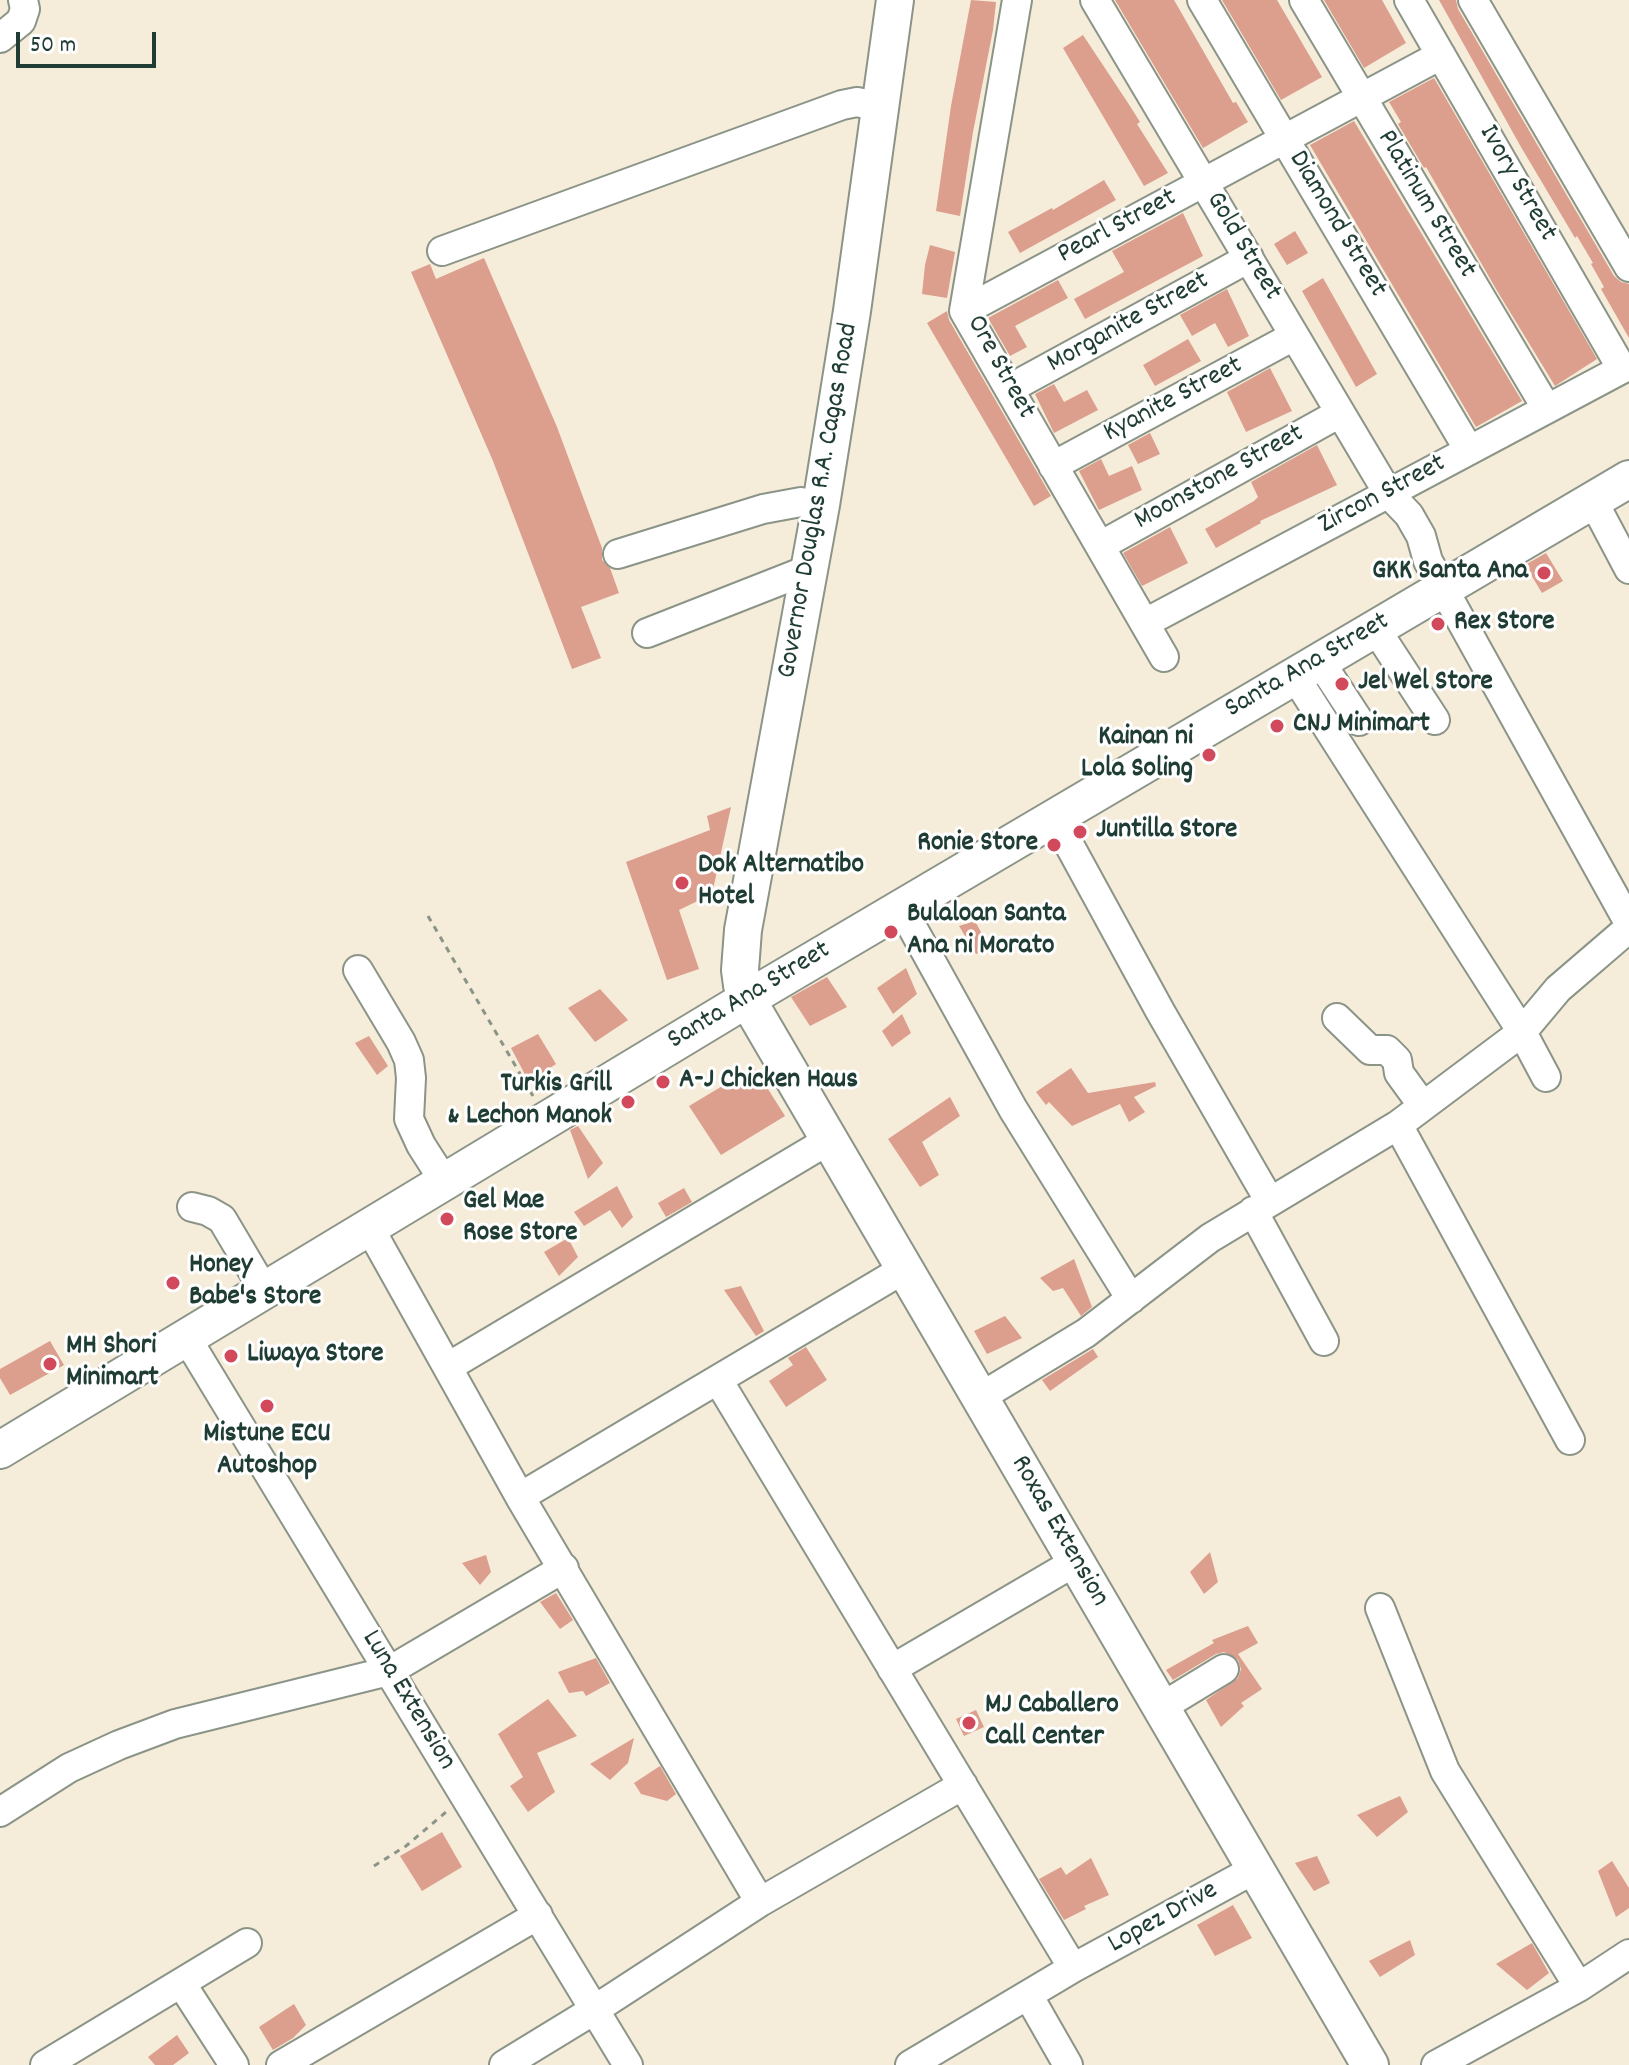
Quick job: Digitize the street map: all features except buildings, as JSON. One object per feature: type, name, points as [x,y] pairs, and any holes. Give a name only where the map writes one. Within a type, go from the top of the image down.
[{"type":"main road","name":"Governor Douglas R.A. Cagas Road","points":[[747,999],[740,970],[743,930],[821,505],[852,311],[895,0]]},
{"type":"main road","name":"Santa Ana Street","points":[[0,1450],[747,999],[1375,628],[1436,574],[1593,501],[1629,479]]},
{"type":"main road","name":"Roxas Extension","points":[[747,999],[1255,1869],[1358,2061]]},
{"type":"street","points":[[0,38],[21,21],[25,9],[23,0]]},
{"type":"street","name":"Ore Street","points":[[1017,0],[964,311],[1164,657]]},
{"type":"street","name":"Gold Street","points":[[1095,0],[1388,493],[1395,522],[1408,544],[1436,574],[1629,925]]},
{"type":"street","name":"Diamond Street","points":[[1202,0],[1469,450]]},
{"type":"street","name":"Platinum Street","points":[[1304,0],[1547,409]]},
{"type":"street","name":"Ivory Street","points":[[1409,0],[1622,369]]},
{"type":"street","points":[[1473,0],[1629,267]]},
{"type":"street","name":"Pearl Street","points":[[964,311],[1441,55]]},
{"type":"street","points":[[442,251],[842,105],[857,102],[880,107]]},
{"type":"street","name":"Morganite Street","points":[[1009,389],[1249,258]]},
{"type":"street","name":"Kyanite Street","points":[[1053,466],[1294,336]]},
{"type":"street","name":"Zircon Street","points":[[1145,623],[1622,369]]},
{"type":"street","name":"Moonstone Street","points":[[1100,546],[1340,413]]},
{"type":"street","points":[[1593,501],[1629,569]]},
{"type":"street","points":[[618,554],[763,509],[801,502],[821,505]]},
{"type":"street","points":[[647,633],[810,569]]},
{"type":"street","points":[[1375,628],[1435,720]]},
{"type":"street","points":[[1307,667],[1359,721]]},
{"type":"street","points":[[1307,667],[1546,1077]]},
{"type":"street","points":[[1054,817],[1160,1011],[1261,1206],[1324,1341]]},
{"type":"street","points":[[901,907],[1013,1109],[1131,1299]]},
{"type":"street","points":[[979,1398],[1086,1333],[1210,1238],[1398,1125],[1522,1032],[1558,989],[1629,925]]},
{"type":"street","points":[[358,970],[409,1060],[409,1119],[444,1181]]},
{"type":"street","points":[[1337,1018],[1370,1050],[1387,1050],[1397,1060],[1399,1073],[1423,1106]]},
{"type":"street","points":[[1398,1125],[1570,1440]]},
{"type":"street","points":[[448,1367],[829,1140]]},
{"type":"street","points":[[192,1207],[222,1219],[264,1290]]},
{"type":"street","points":[[369,1227],[520,1497],[760,1902]]},
{"type":"street","points":[[520,1497],[904,1269]]},
{"type":"street","name":"Luna Extension","points":[[186,1337],[628,2065]]},
{"type":"street","points":[[718,1380],[1073,1968]]},
{"type":"street","points":[[892,1669],[1075,1562]]},
{"type":"street","points":[[0,1812],[69,1768],[175,1724],[389,1671],[564,1568]]},
{"type":"street","points":[[1380,1608],[1445,1771],[1579,1987]]},
{"type":"street","points":[[1160,1708],[1224,1669]]},
{"type":"street","points":[[504,2065],[760,1902],[963,1785]]},
{"type":"street","name":"Lopez Drive","points":[[910,2065],[1073,1968],[1255,1869]]},
{"type":"street","points":[[281,2065],[538,1915]]},
{"type":"street","points":[[45,2065],[247,1943]]},
{"type":"street","points":[[1436,2065],[1579,1987],[1629,1954]]},
{"type":"street","points":[[181,1983],[234,2065]]},
{"type":"street","points":[[1028,1995],[1068,2065]]},
{"type":"path","points":[[428,916],[547,1120]]},
{"type":"path","points":[[374,1866],[406,1846],[443,1816],[461,1789]]},
{"type":"place","name":"GKK Santa Ana","points":[[1544,573]]},
{"type":"place","name":"Rex Store","points":[[1438,624]]},
{"type":"place","name":"Jel Wel Store","points":[[1342,684]]},
{"type":"place","name":"CNJ Minimart","points":[[1277,726]]},
{"type":"place","name":"Kainan ni Lola Soling","points":[[1209,755]]},
{"type":"place","name":"Juntilla Store","points":[[1080,832]]},
{"type":"place","name":"Ronie Store","points":[[1054,845]]},
{"type":"place","name":"Dok Alternatibo Hotel","points":[[682,883]]},
{"type":"place","name":"Bulaloan Santa Ana ni Morato","points":[[891,932]]},
{"type":"place","name":"A-J Chicken Haus","points":[[663,1082]]},
{"type":"place","name":"Turkis Grill & Lechon Manok","points":[[628,1102]]},
{"type":"place","name":"Gel Mae Rose Store","points":[[447,1219]]},
{"type":"place","name":"Honey Babe's Store","points":[[173,1283]]},
{"type":"place","name":"Liwaya Store","points":[[231,1356]]},
{"type":"place","name":"MH Shori Minimart","points":[[50,1364]]},
{"type":"place","name":"Mistune ECU Autoshop","points":[[267,1406]]},
{"type":"place","name":"MJ Caballero Call Center","points":[[969,1723]]}]
